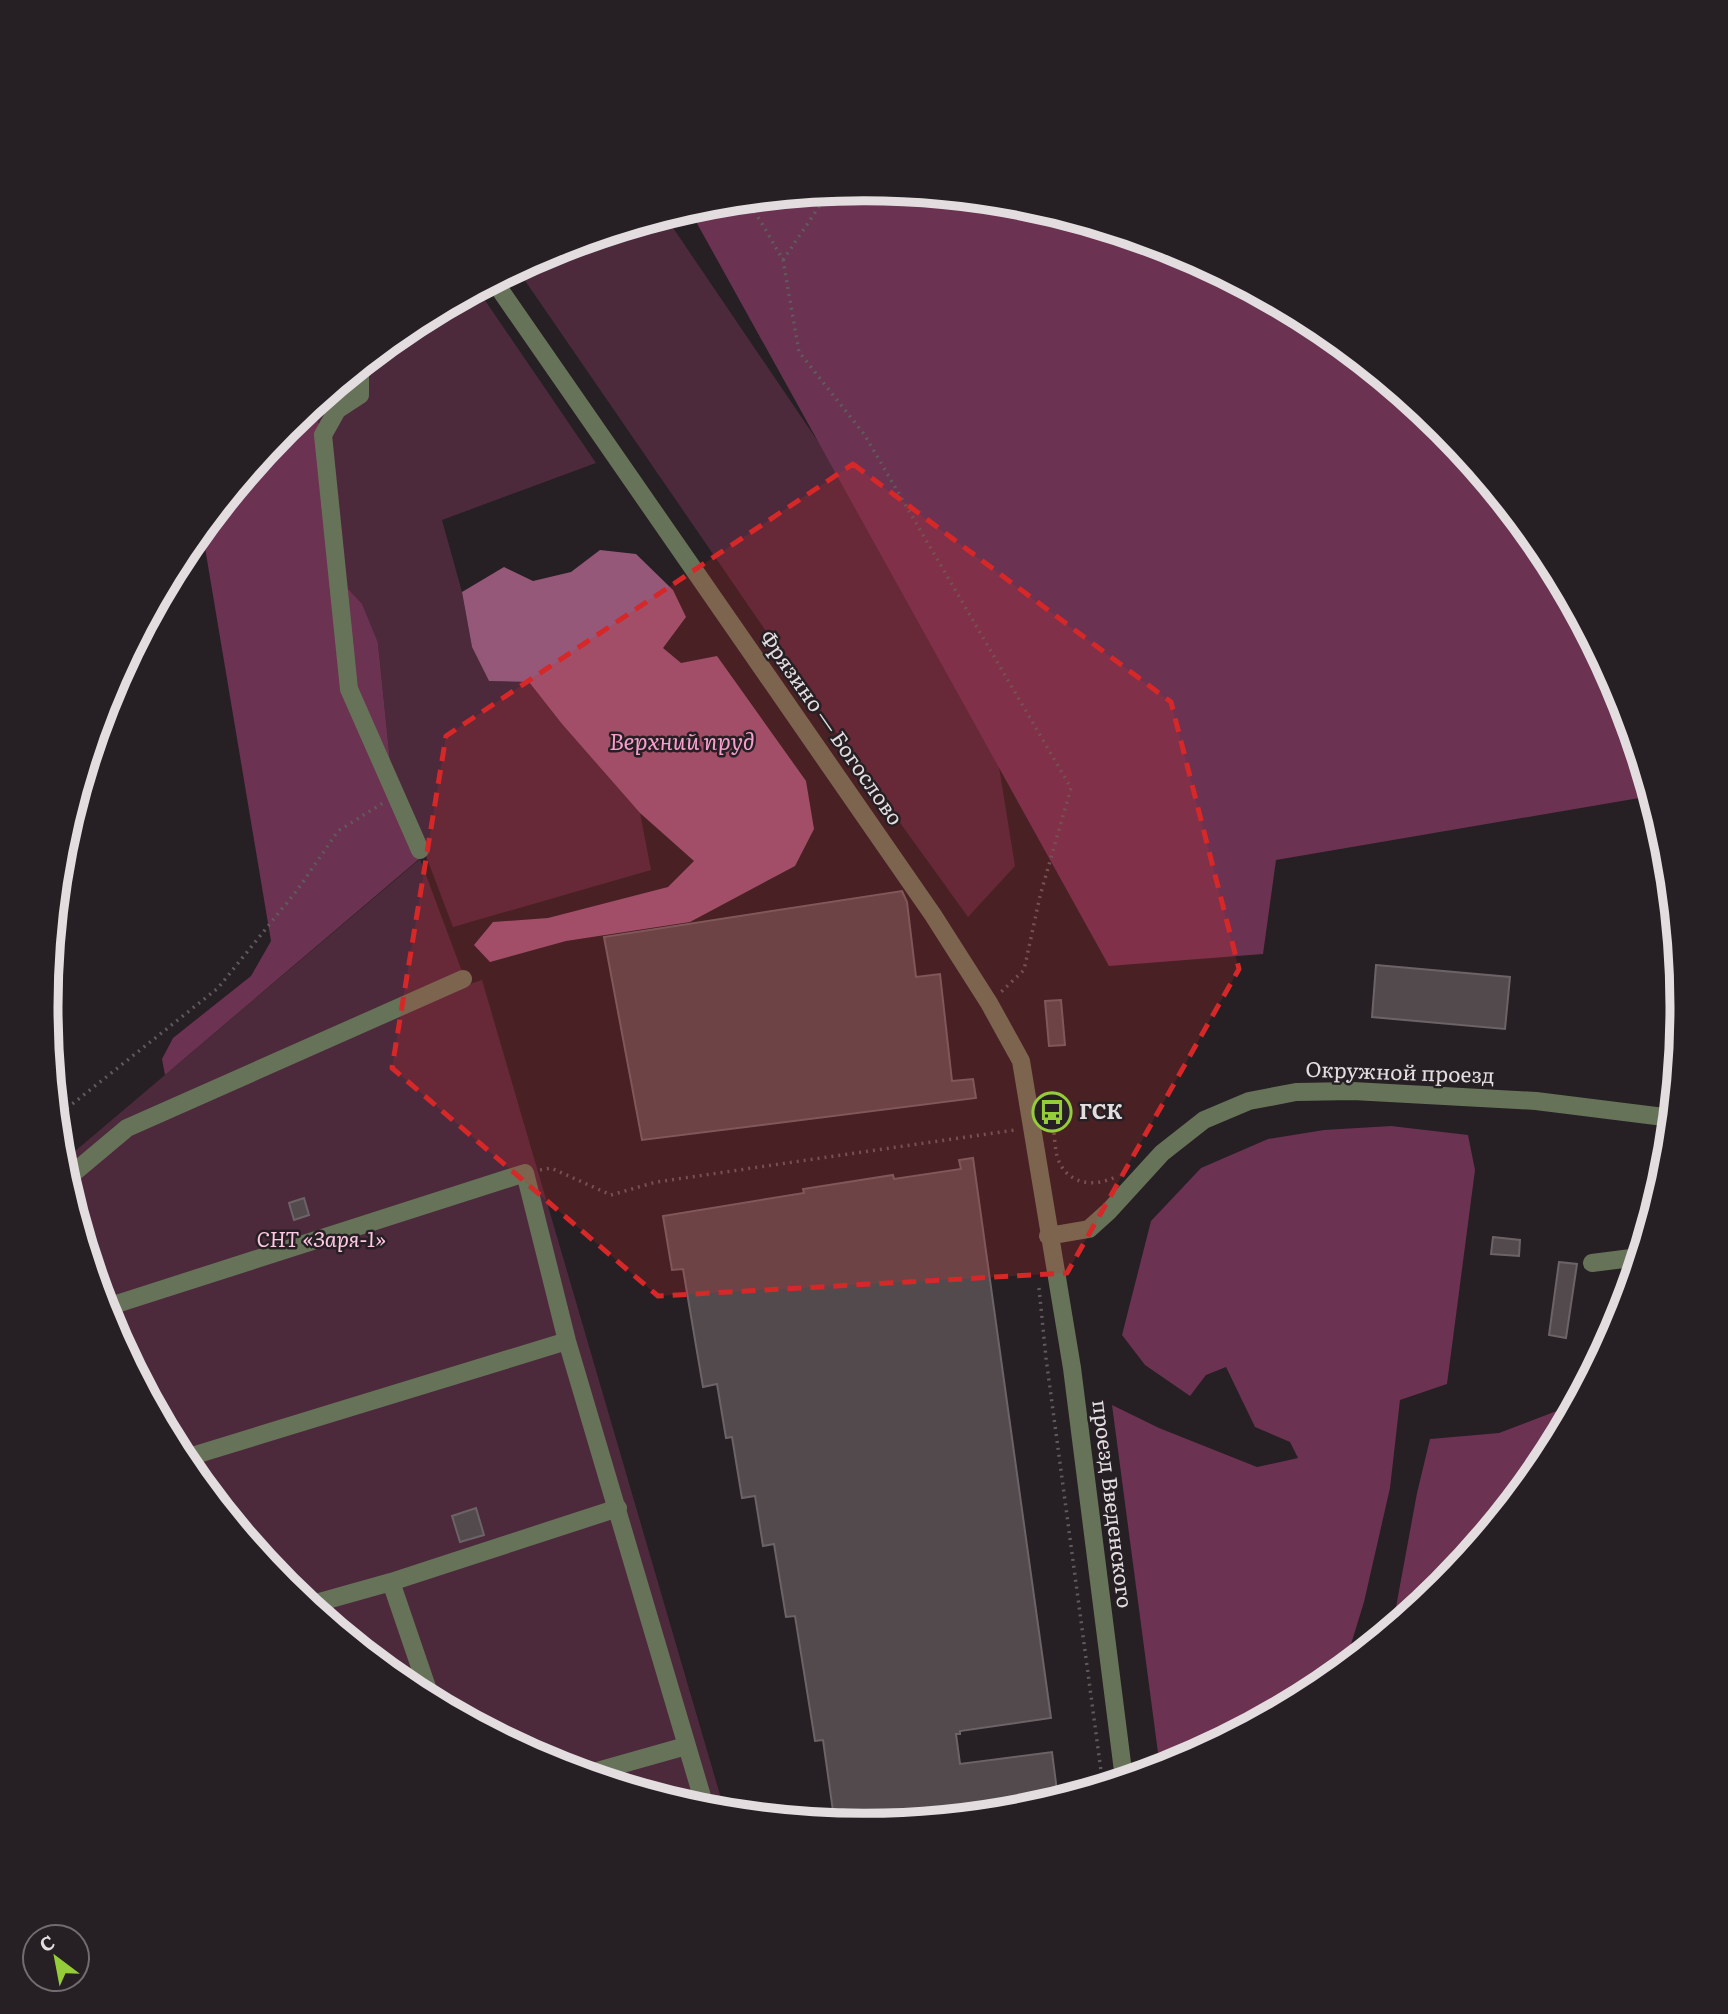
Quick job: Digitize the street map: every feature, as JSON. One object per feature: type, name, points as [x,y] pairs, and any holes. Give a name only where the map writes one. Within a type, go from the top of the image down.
[{"type":"street","name":"Фрязино — Богослово","points":[[499,288],[933,915],[989,1003],[1021,1061],[1048,1236]]},
{"type":"street","points":[[360,378],[360,395],[337,410],[323,435],[349,688],[420,850]]},
{"type":"street","points":[[75,1172],[127,1128],[463,979]]},
{"type":"street","name":"Окружной проезд","points":[[1048,1236],[1089,1229],[1162,1153],[1204,1120],[1250,1101],[1296,1091],[1353,1091],[1536,1101],[1662,1117]]},
{"type":"street","points":[[115,1305],[525,1173],[567,1341],[702,1797]]},
{"type":"street","name":"проезд Введенского","points":[[1048,1236],[1072,1368],[1123,1770]]},
{"type":"street","points":[[1592,1263],[1629,1258]]},
{"type":"street","points":[[194,1455],[567,1341]]},
{"type":"street","points":[[320,1602],[391,1582],[618,1508]]},
{"type":"street","points":[[391,1582],[425,1683]]},
{"type":"street","points":[[603,1769],[687,1746]]},
{"type":"path","points":[[783,260],[822,202]]},
{"type":"path","points":[[752,209],[783,260],[799,352],[864,434],[1071,788],[1040,896],[1024,970],[989,1003]]},
{"type":"path","points":[[65,1110],[218,988],[298,889],[338,831],[397,795]]},
{"type":"path","points":[[525,1173],[551,1168],[611,1195],[656,1182],[1031,1127]]},
{"type":"path","points":[[1038,1282],[1102,1777]]},
{"type":"highlighted area","points":[[853,464],[1171,702],[1239,969],[1067,1273],[658,1296],[392,1068],[446,736]]},
{"type":"green space","points":[[671,224],[836,468],[995,742],[1015,866],[968,917],[854,759],[522,277],[605,244]]},
{"type":"green space","points":[[483,297],[596,463],[442,520],[462,592],[472,647],[489,681],[529,682],[640,813],[651,870],[453,927],[390,761],[378,643],[346,587],[331,436],[319,424],[316,416],[373,367],[416,337]]},
{"type":"green space","name":"СНТ «Заря-1»","points":[[420,859],[467,985],[482,980],[722,1800],[655,1786],[605,1770],[555,1752],[507,1730],[461,1705],[373,1647],[294,1577],[224,1498],[166,1410],[141,1364],[119,1316],[101,1266],[85,1216],[71,1154]]},
{"type":"shaded area","points":[[811,202],[917,202],[1021,216],[1073,228],[1173,262],[1221,284],[1312,337],[1355,367],[1396,401],[1470,475],[1504,516],[1562,604],[1609,698],[1643,797],[1276,860],[1263,954],[1109,966],[694,219]]},
{"type":"shaded area","points":[[316,416],[319,424],[331,436],[346,587],[362,604],[378,643],[390,761],[425,854],[165,1075],[162,1059],[173,1038],[251,976],[271,941],[204,544],[258,475]]},
{"type":"shaded area","points":[[1391,1126],[1468,1135],[1475,1170],[1447,1384],[1400,1400],[1390,1488],[1364,1602],[1349,1651],[1267,1705],[1221,1730],[1159,1757],[1112,1405],[1159,1428],[1257,1467],[1298,1458],[1290,1442],[1255,1427],[1226,1367],[1206,1375],[1190,1396],[1145,1365],[1122,1335],[1151,1221],[1201,1168],[1268,1139],[1324,1130]]},
{"type":"shaded area","points":[[1563,1409],[1504,1498],[1470,1539],[1392,1616],[1430,1439],[1499,1433]]},
{"type":"water","name":"Верхний пруд","points":[[600,550],[636,554],[673,590],[686,617],[663,648],[681,663],[717,656],[806,781],[814,829],[795,866],[690,922],[566,941],[490,962],[474,945],[493,922],[548,918],[668,887],[694,861],[640,813],[529,682],[489,681],[472,647],[462,592],[504,567],[533,581],[571,572]]},
{"type":"building","points":[[902,891],[907,902],[916,977],[940,974],[952,1081],[973,1079],[976,1098],[642,1140],[604,937]]},
{"type":"building","points":[[1376,965],[1510,977],[1505,1029],[1372,1017]]},
{"type":"building","points":[[1061,1000],[1065,1045],[1049,1046],[1045,1001]]},
{"type":"building","points":[[973,1158],[1051,1718],[960,1731],[960,1734],[956,1734],[960,1764],[1052,1752],[1057,1790],[1021,1798],[917,1812],[844,1813],[844,1809],[833,1811],[823,1740],[815,1741],[795,1616],[786,1617],[774,1544],[763,1546],[755,1496],[742,1498],[732,1437],[726,1438],[717,1384],[703,1387],[683,1269],[672,1270],[663,1216],[804,1193],[803,1189],[893,1175],[894,1179],[961,1169],[959,1160]]},
{"type":"building","points":[[304,1198],[309,1215],[294,1220],[289,1203]]},
{"type":"building","points":[[1493,1237],[1520,1240],[1519,1256],[1491,1254]]},
{"type":"building","points":[[1559,1262],[1577,1264],[1566,1338],[1549,1335]]},
{"type":"building","points":[[476,1508],[484,1535],[460,1542],[452,1516]]},
{"type":"place","name":"ГСК","points":[[1052,1112]]}]
